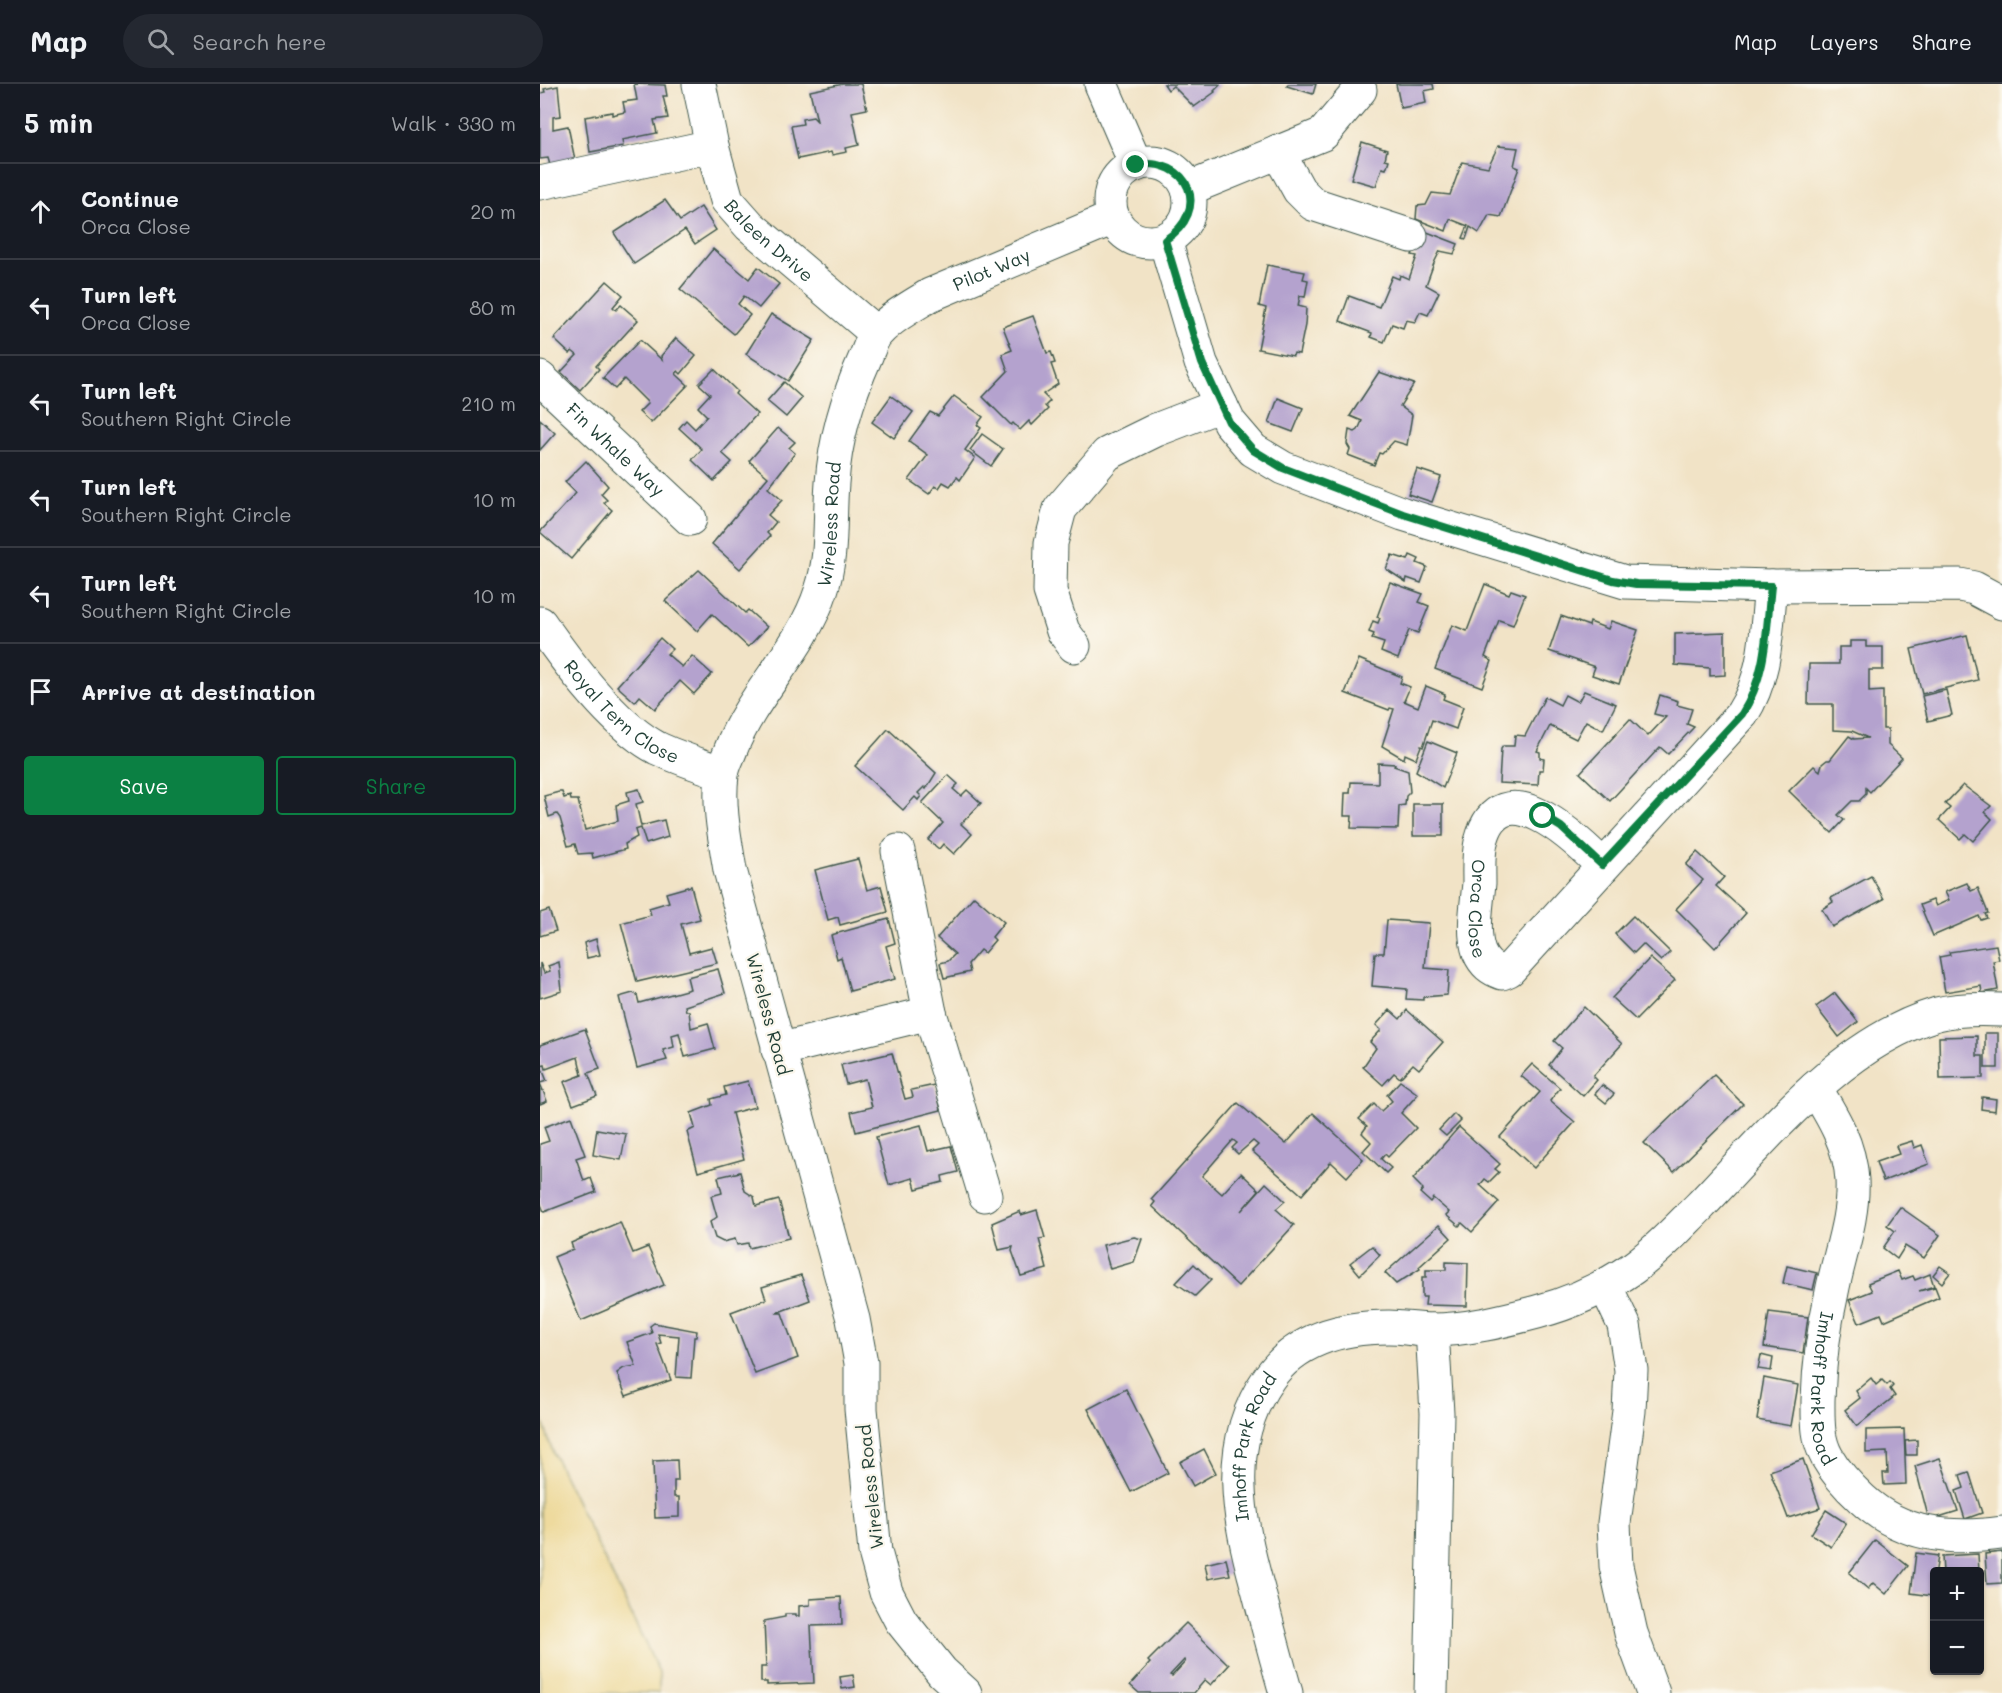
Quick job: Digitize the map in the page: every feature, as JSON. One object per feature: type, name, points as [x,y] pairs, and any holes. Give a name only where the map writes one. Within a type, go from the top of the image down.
[{"type":"street","name":"Baleen Drive","points":[[699,84],[712,146],[728,200],[738,215],[876,333]]},
{"type":"street","points":[[1101,84],[1136,165]]},
{"type":"street","points":[[1188,189],[1323,134],[1360,90]]},
{"type":"street","points":[[540,183],[712,146]]},
{"type":"street","points":[[1278,152],[1299,190],[1313,204],[1411,236]]},
{"type":"street","points":[[1153,162],[1168,166],[1180,175],[1188,189],[1191,201],[1188,216],[1179,231],[1165,240],[1149,243],[1132,239],[1120,230],[1113,218],[1110,203],[1113,188],[1121,175],[1136,165],[1153,162]]},
{"type":"street","name":"Pilot Way","points":[[876,333],[902,312],[930,295],[1113,218]]},
{"type":"street","points":[[1165,240],[1202,363],[1221,405],[1229,422],[1242,438],[1268,460],[1403,514],[1625,582],[1771,586],[1960,585],[1974,588],[2002,603]]},
{"type":"street","name":"Wireless Road","points":[[876,333],[852,386],[843,419],[832,482],[832,528],[827,572],[816,607],[799,639],[756,701],[736,736],[722,772],[723,826],[730,870],[853,1319],[861,1363],[861,1409],[875,1552],[886,1592],[901,1621],[942,1672],[965,1693]]},
{"type":"street","name":"Fin Whale Way","points":[[540,378],[690,519]]},
{"type":"street","points":[[1074,646],[1063,631],[1050,591],[1052,543],[1060,508],[1107,454],[1156,430],[1221,405]]},
{"type":"street","name":"Orca Close","points":[[1602,865],[1569,834],[1543,816],[1515,808],[1502,812],[1493,819],[1480,843],[1476,938],[1484,962],[1491,970],[1502,973],[1509,970],[1602,865],[1742,714],[1753,697],[1762,672],[1771,586]]},
{"type":"street","name":"Royal Tern Close","points":[[540,623],[591,689],[641,737],[663,751],[722,772]]},
{"type":"street","points":[[898,851],[930,1013],[985,1195]]},
{"type":"street","name":"Imhoff Park Road","points":[[1286,1693],[1243,1534],[1237,1492],[1239,1446],[1249,1412],[1270,1377],[1304,1344],[1349,1328],[1392,1327],[1432,1330],[1489,1323],[1575,1301],[1633,1268],[1665,1242],[1815,1088],[1862,1050],[1897,1029],[1940,1013],[2002,1010]]},
{"type":"street","points":[[778,1050],[930,1013]]},
{"type":"street","name":"Imhoff Park Road","points":[[1815,1088],[1844,1139],[1852,1181],[1851,1209],[1832,1292],[1820,1376],[1818,1428],[1827,1457],[1857,1495],[1874,1510],[1900,1527],[1932,1535],[1972,1537],[2002,1533]]},
{"type":"street","points":[[1605,1285],[1624,1325],[1631,1370],[1629,1411],[1614,1523],[1616,1566],[1631,1633],[1653,1693]]},
{"type":"street","points":[[1431,1693],[1437,1413],[1432,1330]]},
{"type":"sand","points":[[540,1413],[553,1453],[659,1672],[659,1693],[540,1693]]},
{"type":"building","points":[[634,84],[665,85],[667,96],[663,96],[668,118],[654,120],[657,133],[622,140],[623,146],[590,152],[585,117],[625,112],[623,102],[637,100]]},
{"type":"building","points":[[843,84],[861,84],[867,109],[852,112],[859,145],[846,148],[847,152],[832,155],[831,152],[798,159],[791,126],[803,124],[802,119],[813,117],[817,121],[810,91]]},
{"type":"building","points":[[1164,84],[1220,85],[1215,92],[1194,107],[1173,86],[1168,90]]},
{"type":"building","points":[[1288,84],[1316,84],[1313,94],[1287,86]]},
{"type":"building","points":[[1396,84],[1433,84],[1434,89],[1424,91],[1426,103],[1401,108]]},
{"type":"building","points":[[558,86],[561,116],[553,117],[553,129],[568,126],[575,160],[550,165],[548,158],[540,159],[540,93],[545,92],[544,89]]},
{"type":"building","points":[[1362,142],[1387,150],[1385,159],[1389,160],[1386,169],[1382,168],[1376,186],[1351,179]]},
{"type":"building","points":[[1498,146],[1518,148],[1514,166],[1519,168],[1501,217],[1489,215],[1479,233],[1470,227],[1466,239],[1463,238],[1468,226],[1450,219],[1446,231],[1416,219],[1417,206],[1426,205],[1432,193],[1450,195],[1462,162],[1488,167]]},
{"type":"building","points":[[665,200],[680,221],[701,207],[716,230],[695,244],[685,230],[634,264],[614,233]]},
{"type":"building","points":[[1422,230],[1458,244],[1454,254],[1440,251],[1434,263],[1426,285],[1439,292],[1428,315],[1420,312],[1415,322],[1406,320],[1403,328],[1392,324],[1384,342],[1371,337],[1372,333],[1340,321],[1349,296],[1379,307],[1392,276],[1399,279],[1400,275],[1409,279],[1417,256],[1412,255]]},
{"type":"building","points":[[713,249],[749,279],[758,267],[779,284],[759,308],[744,296],[738,304],[750,315],[734,334],[680,289]]},
{"type":"building","points":[[1267,265],[1305,272],[1303,279],[1308,280],[1305,297],[1300,296],[1298,306],[1306,308],[1305,325],[1299,354],[1294,353],[1293,356],[1258,349],[1266,308],[1259,306]]},
{"type":"building","points":[[607,281],[623,295],[613,307],[616,310],[621,305],[638,320],[596,366],[599,369],[580,390],[561,372],[577,355],[572,351],[570,354],[554,339]]},
{"type":"building","points":[[771,314],[814,340],[788,381],[746,354]]},
{"type":"building","points":[[1033,316],[1047,353],[1051,352],[1055,363],[1051,364],[1058,384],[1043,394],[1050,401],[1045,406],[1048,409],[1032,425],[1029,421],[1020,430],[1013,423],[1011,425],[983,397],[1008,371],[1002,354],[1012,350],[1003,327]]},
{"type":"building","points":[[676,338],[696,356],[681,374],[678,371],[676,374],[688,385],[651,423],[639,412],[648,403],[624,379],[615,389],[603,378],[640,340],[662,360],[661,356]]},
{"type":"building","points":[[714,369],[737,391],[735,394],[757,414],[722,453],[732,462],[714,481],[692,460],[702,449],[679,428],[686,420],[695,429],[707,416],[698,407],[710,394],[699,384]]},
{"type":"building","points":[[1379,372],[1414,384],[1400,406],[1412,415],[1407,445],[1394,441],[1382,454],[1379,453],[1374,465],[1348,455],[1350,449],[1347,444],[1349,430],[1355,432],[1358,430],[1362,421],[1350,416]]},
{"type":"building","points":[[784,382],[802,398],[786,417],[767,401]]},
{"type":"building","points":[[891,396],[913,412],[894,438],[872,422]]},
{"type":"building","points":[[954,396],[983,417],[977,425],[981,428],[965,450],[975,458],[960,480],[957,477],[950,486],[943,482],[939,488],[935,486],[929,494],[909,480],[928,455],[909,441],[930,412],[938,416]]},
{"type":"building","points":[[1278,398],[1303,408],[1293,432],[1269,423]]},
{"type":"building","points":[[540,419],[555,433],[540,450]]},
{"type":"building","points":[[778,428],[795,442],[789,448],[795,453],[768,488],[782,500],[768,515],[776,522],[767,533],[770,536],[740,569],[712,544],[768,477],[749,461]]},
{"type":"building","points":[[982,434],[1003,449],[991,466],[970,450]]},
{"type":"building","points":[[586,461],[608,486],[601,494],[607,500],[604,503],[612,510],[571,559],[540,532],[576,493],[565,482]]},
{"type":"building","points":[[1417,469],[1441,477],[1432,502],[1408,494]]},
{"type":"building","points":[[1392,555],[1408,560],[1410,555],[1419,559],[1417,563],[1427,567],[1421,583],[1407,578],[1406,582],[1386,569]]},
{"type":"building","points":[[699,570],[745,613],[748,610],[767,627],[748,647],[712,614],[697,631],[665,601]]},
{"type":"building","points":[[1390,582],[1423,594],[1419,602],[1429,606],[1418,633],[1409,630],[1398,659],[1381,652],[1384,643],[1372,639],[1374,634],[1369,632],[1373,621],[1378,623],[1380,618],[1377,617]]},
{"type":"building","points":[[1485,584],[1509,594],[1511,590],[1525,595],[1513,625],[1499,620],[1485,657],[1492,661],[1482,687],[1435,669],[1452,625],[1467,631]]},
{"type":"building","points":[[1561,616],[1589,626],[1590,622],[1608,629],[1611,621],[1638,630],[1619,684],[1592,675],[1595,667],[1549,651]]},
{"type":"building","points":[[1725,632],[1725,675],[1710,676],[1710,668],[1675,665],[1675,634]]},
{"type":"building","points":[[1967,635],[1978,680],[1922,694],[1911,649]]},
{"type":"building","points":[[660,638],[672,649],[667,654],[682,667],[692,656],[712,674],[694,694],[680,681],[655,709],[640,696],[635,702],[617,686]]},
{"type":"building","points":[[1850,641],[1866,641],[1866,647],[1883,647],[1883,670],[1869,670],[1869,692],[1883,691],[1883,729],[1888,729],[1888,745],[1902,758],[1870,792],[1866,788],[1866,794],[1859,801],[1852,801],[1838,815],[1844,820],[1832,833],[1789,791],[1814,766],[1820,771],[1822,764],[1830,760],[1849,736],[1854,739],[1868,738],[1852,731],[1833,730],[1833,704],[1808,704],[1809,664],[1839,664],[1839,647],[1850,647]]},
{"type":"building","points":[[1359,659],[1402,677],[1400,683],[1410,687],[1404,701],[1418,707],[1426,686],[1445,694],[1443,699],[1463,707],[1456,729],[1432,720],[1423,747],[1421,746],[1416,759],[1405,754],[1404,759],[1382,746],[1394,709],[1389,710],[1345,693]]},
{"type":"building","points":[[1946,690],[1952,715],[1928,721],[1922,696]]},
{"type":"building","points":[[1584,691],[1616,704],[1603,730],[1586,721],[1576,739],[1550,726],[1537,751],[1540,752],[1540,758],[1544,759],[1543,770],[1539,770],[1538,785],[1499,783],[1501,749],[1503,746],[1514,746],[1515,735],[1525,736],[1545,697],[1560,705],[1565,695],[1578,702]]},
{"type":"building","points":[[1660,695],[1678,701],[1677,705],[1692,709],[1687,724],[1694,727],[1668,754],[1660,747],[1610,801],[1580,773],[1630,719],[1648,736],[1666,717],[1654,714]]},
{"type":"building","points":[[888,729],[936,773],[926,789],[924,787],[918,793],[921,796],[918,800],[915,797],[903,810],[855,766]]},
{"type":"building","points":[[1428,741],[1457,753],[1443,788],[1416,771]]},
{"type":"building","points":[[1378,763],[1395,764],[1394,766],[1408,771],[1410,792],[1406,796],[1405,805],[1399,806],[1398,829],[1351,828],[1352,816],[1344,816],[1345,793],[1350,793],[1351,782],[1378,783]]},
{"type":"building","points":[[948,775],[958,784],[953,789],[961,796],[967,790],[981,803],[961,824],[972,834],[954,854],[943,844],[939,849],[928,840],[943,823],[922,803]]},
{"type":"building","points":[[1963,785],[1991,806],[1985,812],[1992,819],[1973,841],[1965,834],[1960,839],[1939,820],[1950,808],[1945,804]]},
{"type":"building","points":[[639,789],[643,802],[636,804],[641,826],[664,820],[668,837],[646,844],[641,828],[635,830],[637,837],[625,844],[626,849],[593,858],[592,853],[578,854],[575,844],[568,846],[560,818],[557,814],[549,817],[544,796],[562,792],[564,798],[570,796],[571,800],[578,800],[585,830],[618,821],[616,805],[629,801],[627,792]]},
{"type":"building","points":[[1413,804],[1443,804],[1443,836],[1413,836]]},
{"type":"building","points":[[1697,852],[1724,877],[1716,886],[1746,913],[1715,948],[1676,909],[1703,880],[1686,865]]},
{"type":"building","points":[[858,859],[867,890],[881,886],[888,912],[840,925],[838,917],[828,920],[815,870]]},
{"type":"building","points":[[1871,876],[1884,899],[1832,927],[1822,909],[1833,902],[1831,898]]},
{"type":"building","points":[[1967,883],[1971,891],[1978,888],[1988,913],[1985,914],[1987,918],[1981,920],[1979,916],[1933,936],[1920,905],[1933,900],[1936,906],[1949,900],[1945,892]]},
{"type":"building","points":[[691,886],[700,919],[681,924],[689,953],[712,947],[717,963],[637,982],[621,923],[651,915],[649,908],[669,902],[666,893]]},
{"type":"building","points":[[974,896],[1004,922],[992,937],[995,940],[984,953],[980,950],[968,964],[970,972],[944,978],[940,963],[948,961],[955,954],[937,938]]},
{"type":"building","points":[[549,910],[556,931],[540,936],[540,913]]},
{"type":"building","points":[[1633,916],[1670,952],[1661,961],[1643,944],[1634,953],[1615,934]]},
{"type":"building","points":[[889,919],[895,943],[886,946],[895,979],[850,991],[841,957],[837,959],[831,935]]},
{"type":"building","points":[[1387,920],[1429,923],[1425,968],[1449,970],[1447,995],[1423,997],[1423,1000],[1406,999],[1407,989],[1372,986],[1375,953],[1384,953]]},
{"type":"building","points":[[596,939],[600,955],[587,958],[584,943]]},
{"type":"building","points":[[1996,945],[1999,960],[1993,961],[1998,990],[1982,993],[1981,986],[1945,992],[1939,957],[1950,955],[1949,952]]},
{"type":"building","points":[[1650,958],[1675,980],[1636,1020],[1612,998]]},
{"type":"building","points":[[559,962],[562,991],[540,998],[540,963],[544,973],[550,971],[548,966]]},
{"type":"building","points":[[718,969],[725,993],[685,1006],[686,1011],[689,1011],[691,1028],[708,1023],[715,1049],[685,1057],[679,1033],[672,1035],[674,1047],[663,1050],[667,1060],[637,1068],[619,997],[633,993],[637,995],[639,1003],[690,989],[687,977]]},
{"type":"building","points":[[1835,993],[1858,1022],[1839,1037],[1816,1007]]},
{"type":"building","points":[[1584,1007],[1622,1044],[1593,1076],[1597,1080],[1583,1096],[1549,1065],[1562,1048],[1554,1041]]},
{"type":"building","points":[[1390,1010],[1400,1019],[1407,1010],[1443,1042],[1419,1069],[1413,1064],[1400,1078],[1394,1073],[1383,1085],[1363,1067],[1376,1048],[1370,1042],[1381,1030],[1376,1025]]},
{"type":"building","points":[[585,1029],[600,1069],[588,1073],[597,1096],[573,1105],[564,1082],[582,1075],[578,1057],[546,1069],[545,1065],[541,1066],[547,1081],[540,1083],[540,1045]]},
{"type":"building","points":[[1985,1033],[1998,1033],[1998,1068],[1985,1068]]},
{"type":"building","points":[[1977,1036],[1977,1056],[1983,1056],[1983,1078],[1940,1079],[1939,1037]]},
{"type":"building","points":[[892,1053],[905,1099],[913,1097],[911,1090],[935,1085],[941,1110],[856,1132],[851,1112],[872,1107],[865,1079],[846,1084],[841,1065]]},
{"type":"building","points":[[1532,1064],[1560,1088],[1550,1101],[1575,1122],[1534,1168],[1500,1137],[1540,1092],[1521,1076]]},
{"type":"building","points":[[1714,1075],[1743,1104],[1674,1172],[1644,1143]]},
{"type":"building","points":[[748,1081],[755,1107],[732,1113],[744,1159],[698,1172],[687,1132],[695,1128],[691,1113],[712,1105],[711,1099],[726,1095],[724,1087]]},
{"type":"building","points":[[1400,1081],[1418,1094],[1401,1113],[1416,1128],[1388,1157],[1385,1154],[1381,1159],[1391,1168],[1386,1173],[1363,1151],[1371,1142],[1362,1133],[1367,1126],[1359,1119],[1374,1104],[1381,1111],[1392,1101],[1387,1095]]},
{"type":"building","points":[[540,1083],[547,1101],[540,1104]]},
{"type":"building","points":[[1602,1085],[1614,1094],[1606,1103],[1595,1094]]},
{"type":"building","points":[[1982,1097],[1996,1099],[1995,1111],[1981,1109]]},
{"type":"building","points":[[1238,1103],[1286,1144],[1313,1113],[1363,1159],[1347,1177],[1331,1162],[1302,1195],[1252,1151],[1258,1145],[1253,1141],[1238,1154],[1232,1148],[1237,1143],[1233,1140],[1202,1176],[1222,1194],[1241,1173],[1259,1190],[1241,1211],[1266,1183],[1285,1201],[1276,1209],[1294,1225],[1238,1286],[1152,1206],[1155,1202],[1152,1199]]},
{"type":"building","points":[[1454,1114],[1461,1121],[1446,1136],[1439,1130]]},
{"type":"building","points":[[571,1117],[585,1155],[576,1158],[584,1181],[591,1178],[596,1192],[544,1212],[540,1202],[540,1144],[549,1141],[544,1127]]},
{"type":"building","points":[[921,1125],[928,1151],[951,1146],[958,1172],[942,1176],[943,1182],[916,1189],[913,1178],[889,1185],[876,1137]]},
{"type":"building","points":[[1459,1127],[1500,1164],[1495,1169],[1499,1172],[1489,1182],[1485,1179],[1480,1185],[1499,1202],[1472,1232],[1462,1223],[1459,1226],[1446,1215],[1449,1212],[1433,1198],[1430,1202],[1420,1193],[1423,1189],[1413,1179]]},
{"type":"building","points":[[597,1129],[626,1134],[621,1160],[593,1155]]},
{"type":"building","points":[[1912,1141],[1914,1148],[1922,1145],[1929,1164],[1883,1181],[1876,1162],[1899,1154],[1896,1146]]},
{"type":"building","points":[[740,1172],[745,1191],[754,1197],[756,1206],[779,1200],[789,1238],[749,1248],[748,1243],[737,1245],[735,1239],[723,1242],[715,1238],[710,1222],[717,1217],[711,1196],[722,1193],[718,1177]]},
{"type":"building","points":[[1900,1207],[1940,1235],[1924,1258],[1905,1246],[1897,1259],[1883,1248],[1895,1231],[1887,1225]]},
{"type":"building","points":[[1037,1210],[1045,1238],[1039,1239],[1047,1269],[1021,1276],[1012,1251],[1013,1247],[999,1250],[992,1223],[1020,1211],[1021,1215]]},
{"type":"building","points":[[620,1222],[633,1253],[648,1247],[664,1285],[581,1321],[554,1257],[573,1249],[571,1243]]},
{"type":"building","points":[[1439,1225],[1451,1238],[1419,1267],[1420,1269],[1396,1284],[1385,1273]]},
{"type":"building","points":[[1134,1237],[1142,1239],[1134,1262],[1110,1269],[1103,1245]]},
{"type":"building","points":[[1372,1246],[1380,1255],[1360,1275],[1350,1263]]},
{"type":"building","points":[[1446,1262],[1468,1263],[1467,1306],[1425,1305],[1426,1297],[1422,1297],[1422,1277],[1426,1277],[1426,1270],[1446,1270]]},
{"type":"building","points":[[1194,1264],[1211,1280],[1195,1296],[1176,1283]]},
{"type":"building","points":[[1787,1266],[1817,1273],[1813,1290],[1783,1283]]},
{"type":"building","points":[[1940,1266],[1950,1273],[1942,1283],[1933,1275]]},
{"type":"building","points":[[1898,1271],[1902,1280],[1913,1276],[1915,1280],[1930,1274],[1934,1286],[1919,1291],[1935,1287],[1939,1297],[1884,1321],[1881,1314],[1859,1323],[1849,1300],[1872,1291],[1868,1283]]},
{"type":"building","points":[[801,1275],[810,1300],[776,1313],[782,1313],[798,1358],[755,1374],[731,1312],[766,1299],[762,1287]]},
{"type":"building","points":[[1769,1312],[1808,1317],[1803,1353],[1764,1347]]},
{"type":"building","points":[[654,1323],[697,1331],[694,1337],[691,1378],[676,1377],[679,1336],[658,1334],[661,1343],[657,1344],[671,1380],[626,1396],[617,1373],[624,1368],[636,1366],[627,1342],[652,1333],[650,1326]]},
{"type":"building","points":[[1761,1355],[1773,1358],[1771,1371],[1758,1369]]},
{"type":"building","points":[[1764,1378],[1798,1385],[1791,1426],[1757,1420]]},
{"type":"building","points":[[1871,1378],[1876,1385],[1882,1380],[1887,1385],[1890,1382],[1893,1386],[1890,1389],[1895,1396],[1857,1426],[1845,1410],[1860,1398],[1856,1391]]},
{"type":"building","points":[[1126,1389],[1168,1473],[1131,1492],[1088,1409]]},
{"type":"building","points":[[1904,1429],[1906,1484],[1884,1485],[1883,1473],[1888,1473],[1887,1452],[1866,1453],[1866,1430]]},
{"type":"building","points":[[1917,1440],[1917,1455],[1906,1455],[1905,1441]]},
{"type":"building","points":[[1204,1449],[1216,1473],[1193,1486],[1180,1462]]},
{"type":"building","points":[[1940,1458],[1958,1511],[1929,1520],[1915,1466]]},
{"type":"building","points":[[1803,1459],[1820,1508],[1788,1518],[1770,1471]]},
{"type":"building","points":[[677,1460],[678,1481],[674,1481],[674,1497],[679,1497],[679,1517],[655,1518],[653,1461]]},
{"type":"building","points":[[1969,1472],[1982,1513],[1965,1519],[1956,1491],[1964,1488],[1960,1475]]},
{"type":"building","points":[[1826,1510],[1846,1523],[1831,1547],[1811,1534]]},
{"type":"building","points":[[1875,1540],[1908,1566],[1886,1594],[1873,1583],[1868,1589],[1849,1573]]},
{"type":"building","points":[[2002,1552],[2002,1583],[1987,1584],[1985,1554]]},
{"type":"building","points":[[1916,1553],[1938,1556],[1936,1567],[1930,1567],[1930,1596],[1911,1593]]},
{"type":"building","points":[[1978,1554],[1979,1567],[1943,1567],[1942,1556]]},
{"type":"building","points":[[1226,1559],[1230,1575],[1208,1579],[1205,1564]]},
{"type":"building","points":[[841,1597],[842,1625],[811,1626],[814,1683],[767,1685],[767,1682],[761,1682],[761,1667],[766,1667],[764,1621],[785,1617],[785,1614],[799,1616],[799,1606],[810,1605],[810,1599]]},
{"type":"building","points":[[1186,1623],[1229,1665],[1211,1685],[1205,1680],[1194,1693],[1139,1693],[1130,1685],[1150,1663],[1148,1661]],"holes":[[[1184,1660],[1185,1662],[1172,1676],[1170,1675]]]},
{"type":"building","points":[[853,1675],[855,1687],[842,1689],[840,1677]]},
{"type":"route","points":[[1136,165],[1153,162],[1168,166],[1180,175],[1188,189],[1191,201],[1188,216],[1179,231],[1165,240],[1202,363],[1229,422],[1253,450],[1268,460],[1283,468],[1403,514],[1613,580],[1636,584],[1771,586],[1762,672],[1753,697],[1742,714],[1602,865],[1577,840],[1543,816]]}]
